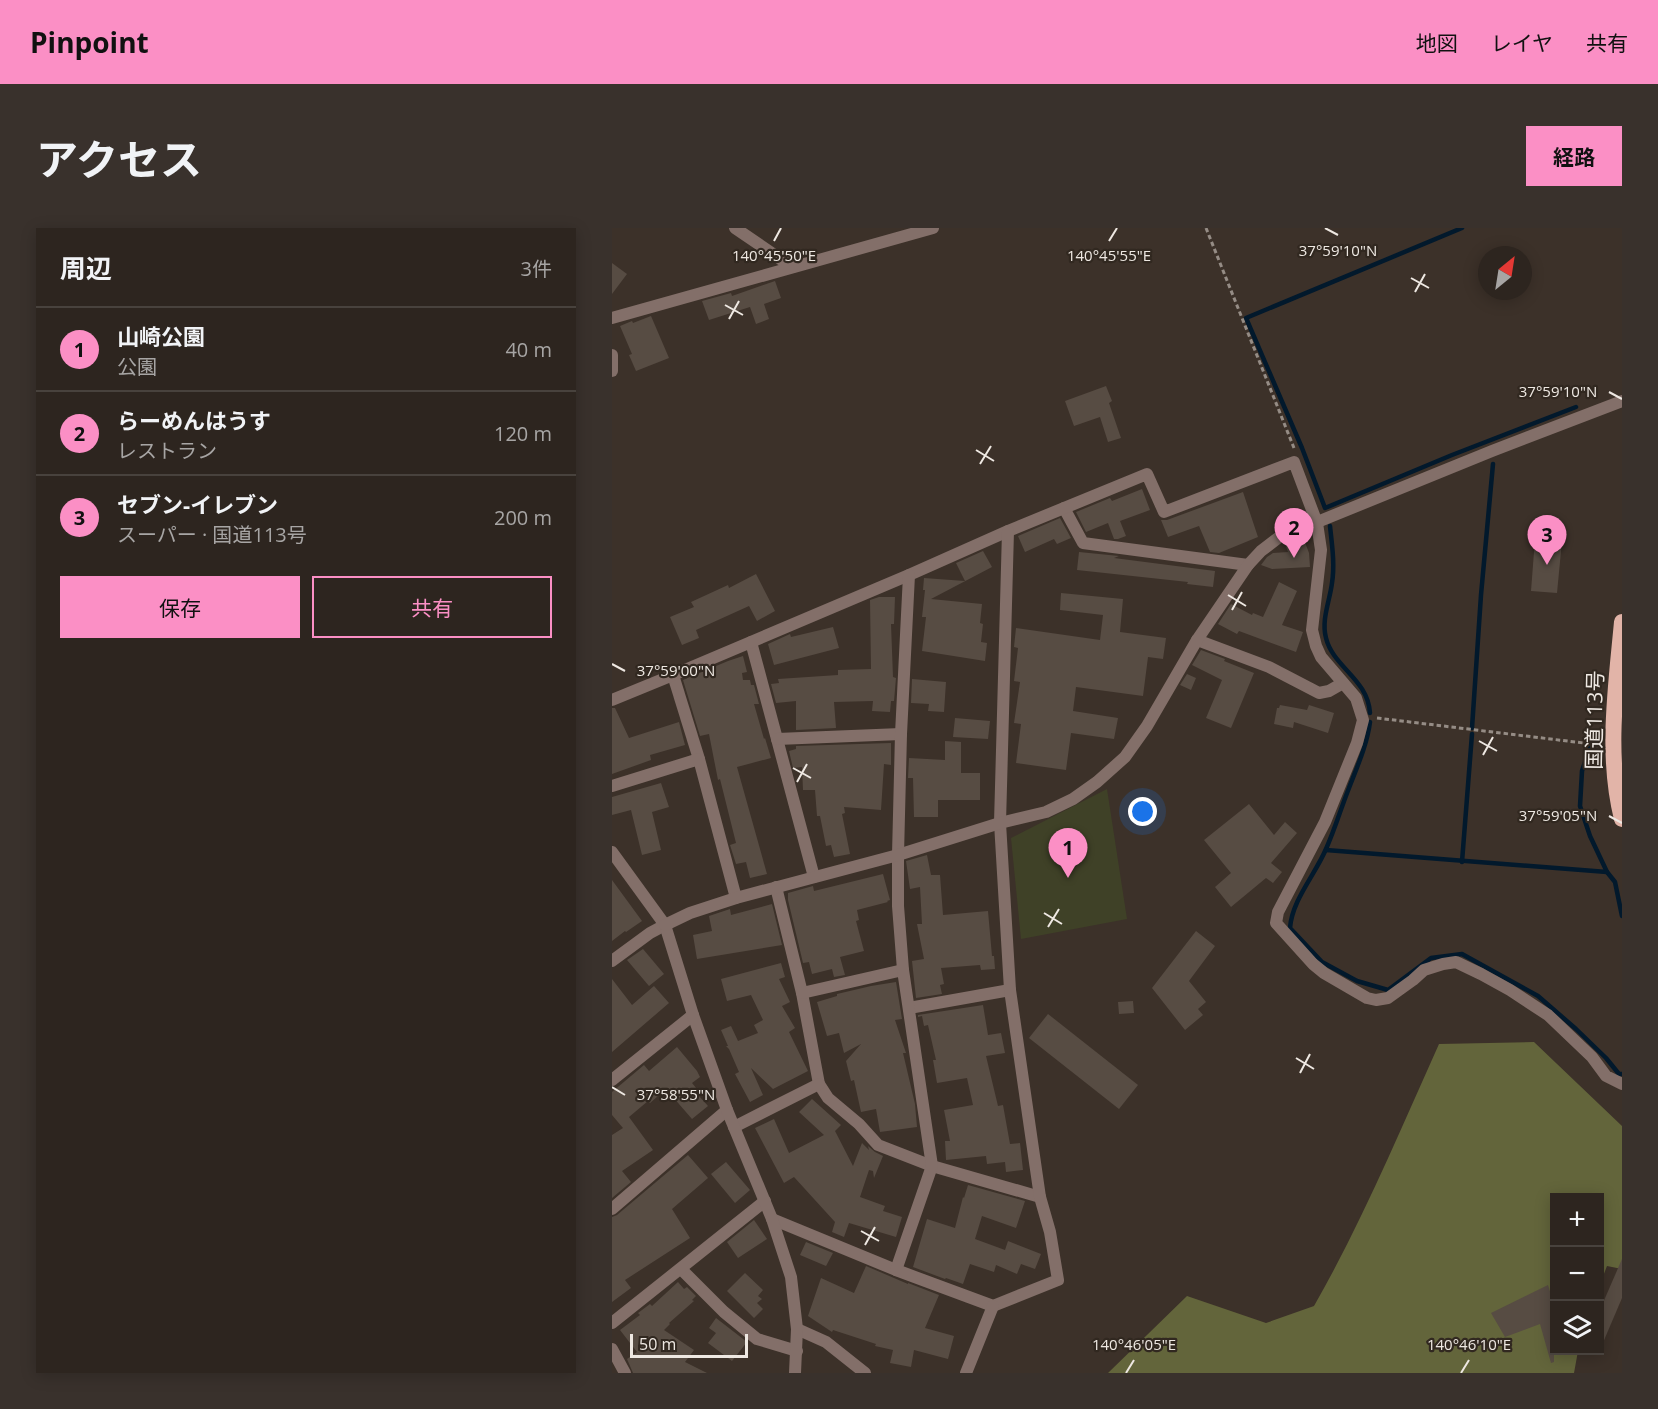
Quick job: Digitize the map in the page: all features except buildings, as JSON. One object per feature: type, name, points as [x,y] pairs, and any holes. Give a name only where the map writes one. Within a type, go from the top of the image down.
[{"type":"highway","name":"国道113号","points":[[1622,622],[1618,711],[1613,746],[1622,819]]},
{"type":"street","points":[[735,228],[792,267]]},
{"type":"street","points":[[612,318],[933,228]]},
{"type":"street","points":[[612,355],[612,371]]},
{"type":"street","points":[[612,961],[650,933],[690,913],[736,898],[898,855],[1046,812],[1072,799],[1097,782],[1125,757],[1147,726],[1197,640],[1248,565],[1278,538],[1622,401]]},
{"type":"street","points":[[612,699],[1147,474],[1164,512],[1294,462],[1317,523],[1321,550],[1312,630],[1316,646],[1321,657],[1356,698],[1363,720],[1357,743],[1325,822],[1278,912],[1276,923],[1318,969],[1367,998],[1376,1000],[1388,998],[1424,970],[1456,962],[1510,990],[1548,1015],[1592,1057],[1606,1076],[1622,1084]]},
{"type":"street","points":[[1064,508],[1083,543],[1248,565]]},
{"type":"street","points":[[772,1219],[896,1270],[993,1306],[1058,1280],[1050,1232],[1040,1197],[1010,990],[1000,824],[1008,531]]},
{"type":"street","points":[[896,1270],[932,1166],[903,970],[898,906],[901,734],[909,575]]},
{"type":"street","points":[[1197,640],[1269,667],[1319,693],[1329,691],[1343,683]]},
{"type":"street","points":[[751,642],[814,877]]},
{"type":"street","points":[[673,675],[699,759],[736,898]]},
{"type":"street","points":[[777,739],[901,734]]},
{"type":"street","points":[[612,786],[699,759]]},
{"type":"street","points":[[612,852],[665,925],[693,1015],[727,1110],[772,1219],[791,1277],[797,1329],[795,1373]]},
{"type":"street","points":[[776,887],[802,993],[819,1084],[828,1098],[859,1124],[878,1145],[932,1166],[1040,1197]]},
{"type":"street","points":[[802,993],[903,970]]},
{"type":"street","points":[[909,1008],[1010,990]]},
{"type":"street","points":[[612,1080],[693,1015]]},
{"type":"street","points":[[734,1127],[819,1084]]},
{"type":"street","points":[[612,1209],[727,1110]]},
{"type":"street","points":[[612,1323],[765,1201]]},
{"type":"street","points":[[681,1269],[724,1312],[757,1339],[797,1351]]},
{"type":"street","points":[[966,1373],[993,1306]]},
{"type":"street","points":[[797,1329],[826,1342],[865,1373]]},
{"type":"street","points":[[612,1349],[625,1373]]},
{"type":"path","points":[[1206,228],[1295,446],[1294,462]]},
{"type":"path","points":[[1363,720],[1373,718],[1613,746]]},
{"type":"green space","points":[[1107,789],[1127,919],[1021,939],[1011,838]]},
{"type":"green space","points":[[1534,1042],[1622,1126],[1622,1269],[1607,1266],[1604,1274],[1604,1193],[1550,1193],[1550,1355],[1577,1355],[1574,1373],[1108,1373],[1187,1296],[1266,1323],[1314,1306],[1364,1210],[1439,1044]]},
{"type":"waterway","points":[[1462,228],[1246,318],[1325,508],[1576,407]]},
{"type":"waterway","points":[[1472,728],[1493,464]]},
{"type":"waterway","points":[[1330,526],[1333,569],[1325,617],[1326,638],[1336,657],[1363,691],[1370,713]]},
{"type":"waterway","points":[[1370,722],[1367,739],[1332,834],[1299,898],[1290,928],[1322,962],[1357,981],[1388,990],[1431,958],[1462,954],[1538,996],[1576,1029],[1619,1074],[1622,1074]]},
{"type":"waterway","points":[[1462,862],[1472,734]]},
{"type":"waterway","points":[[1590,747],[1582,771],[1580,806],[1590,836],[1607,872],[1615,882],[1622,916]]},
{"type":"waterway","points":[[1326,850],[1607,872]]},
{"type":"place","name":"らーめんはうす","points":[[1294,558]]},
{"type":"place","name":"セブン-イレブン","points":[[1547,565]]},
{"type":"place","name":"山崎公園","points":[[1068,878]]}]
